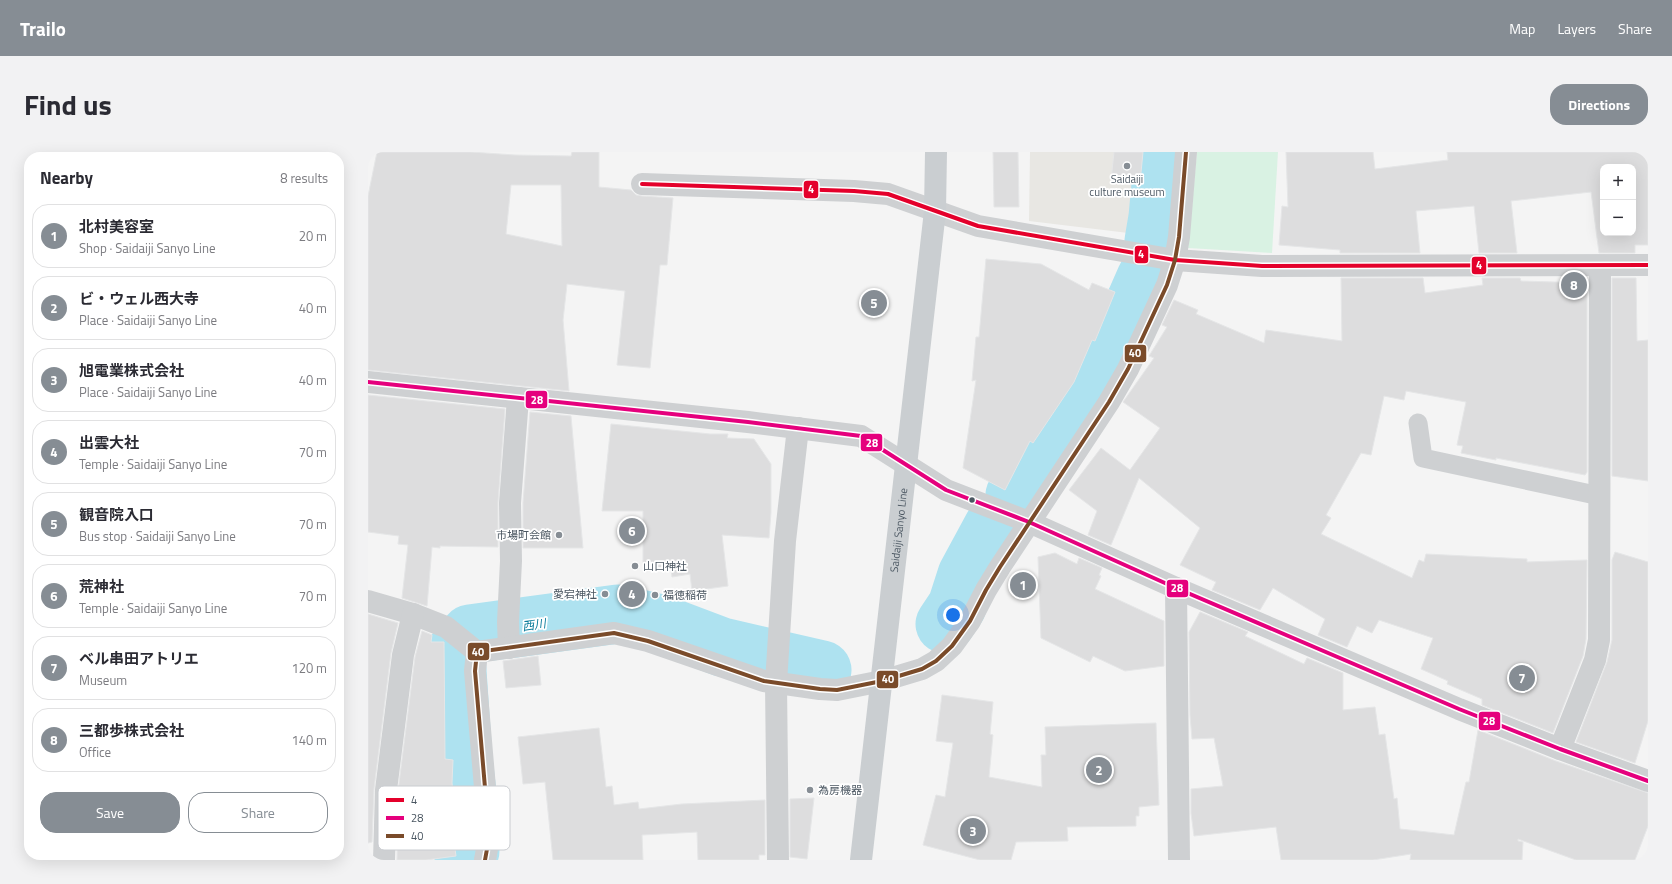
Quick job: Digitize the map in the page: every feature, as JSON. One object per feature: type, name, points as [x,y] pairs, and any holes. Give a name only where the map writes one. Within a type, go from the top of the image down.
[{"type":"main road","name":"Saidaiji Sanyo Line","points":[[861,860],[935,211],[936,152]]},
{"type":"street","points":[[474,650],[509,637],[614,633],[648,641],[764,681],[777,679],[820,689],[837,690],[882,682],[922,669],[936,660],[952,646],[970,621],[986,590],[1029,522],[1109,402],[1128,369],[1167,285],[1175,260],[1179,237],[1186,152]]},
{"type":"street","points":[[642,184],[854,191],[888,194],[978,226],[1175,260],[1262,266],[1648,265]]},
{"type":"street","points":[[1560,749],[1595,660],[1599,640],[1600,266]]},
{"type":"street","points":[[368,382],[861,436],[946,490],[1029,522],[1176,588],[1459,709],[1560,749],[1648,781]]},
{"type":"street","points":[[509,637],[510,503],[518,398]]},
{"type":"street","points":[[778,860],[777,679],[785,541],[798,428]]},
{"type":"street","points":[[1176,588],[1179,860]]},
{"type":"street","points":[[368,601],[413,614],[446,627],[474,650],[485,786]]},
{"type":"street","points":[[386,786],[402,655],[413,614]]},
{"type":"street","points":[[384,850],[384,860]]},
{"type":"street","points":[[485,860],[487,850]]},
{"type":"lane","points":[[1418,423],[1423,458],[1600,496]]},
{"type":"shaded area","points":[[1030,152],[1153,152],[1145,235],[1029,221]]},
{"type":"green space","points":[[1197,152],[1278,152],[1272,253],[1188,248]]},
{"type":"building","points":[[377,152],[471,152],[515,155],[571,156],[572,152],[599,152],[599,187],[631,190],[636,195],[642,196],[673,198],[667,265],[660,265],[650,368],[617,365],[625,291],[567,284],[563,320],[569,391],[368,370],[368,196]],"holes":[[[511,185],[561,185],[562,246],[506,234]]]},
{"type":"building","points":[[993,152],[1018,152],[1019,207],[994,207]]},
{"type":"building","name":"Saidaiji culture museum","points":[[1114,152],[1143,152],[1140,183],[1111,180]]},
{"type":"building","points":[[1286,152],[1373,152],[1375,169],[1448,160],[1447,152],[1648,152],[1648,245],[1635,245],[1635,253],[1599,253],[1591,192],[1511,201],[1517,253],[1479,253],[1474,206],[1416,211],[1420,253],[1340,253],[1340,250],[1279,245],[1282,206],[1288,207]]},
{"type":"building","points":[[986,259],[1041,264],[1089,290],[1092,283],[1115,292],[1095,341],[1092,340],[1074,382],[1033,443],[1030,441],[1005,490],[963,468],[976,380],[972,381],[976,337],[979,337]]},
{"type":"building","points":[[1341,278],[1423,278],[1425,293],[1483,285],[1482,278],[1520,278],[1521,281],[1587,283],[1587,472],[1585,475],[1461,453],[1463,446],[1457,445],[1466,402],[1406,391],[1404,400],[1384,396],[1371,455],[1361,453],[1326,515],[1331,518],[1321,534],[1412,578],[1419,560],[1424,562],[1426,554],[1527,559],[1527,562],[1587,560],[1586,639],[1583,656],[1553,733],[1482,705],[1482,699],[1447,684],[1448,681],[1421,669],[1433,638],[1379,620],[1372,633],[1357,626],[1347,647],[1318,635],[1325,619],[1273,588],[1260,610],[1212,590],[1216,582],[1180,565],[1200,528],[1139,478],[1111,545],[1088,535],[1097,511],[1069,490],[1101,448],[1130,470],[1160,428],[1123,402],[1154,358],[1149,356],[1167,327],[1162,325],[1174,300],[1198,310],[1196,314],[1264,343],[1266,330],[1342,341]]},
{"type":"building","points":[[1612,278],[1636,278],[1637,341],[1648,340],[1648,481],[1612,476]]},
{"type":"building","points":[[368,395],[505,409],[498,502],[498,547],[432,547],[427,606],[402,598],[408,545],[398,544],[399,536],[368,532]]},
{"type":"building","points":[[530,412],[571,416],[583,548],[523,548],[523,503]]},
{"type":"building","points":[[611,424],[710,434],[728,434],[727,438],[754,439],[771,464],[771,512],[769,538],[722,535],[728,586],[692,591],[690,574],[672,577],[671,569],[643,572],[643,511],[602,511]]},
{"type":"building","points":[[1615,552],[1648,562],[1648,721],[1635,763],[1576,742],[1607,662],[1612,640],[1612,560]]},
{"type":"building","points":[[1055,553],[1077,564],[1079,558],[1102,568],[1099,575],[1101,576],[1095,589],[1164,621],[1164,666],[1125,671],[1093,656],[1090,662],[1041,638],[1038,557]]},
{"type":"building","points":[[1200,612],[1248,632],[1245,636],[1304,664],[1307,658],[1343,673],[1343,710],[1375,707],[1379,735],[1385,734],[1394,799],[1397,798],[1400,829],[1454,835],[1466,782],[1469,782],[1478,730],[1556,761],[1648,793],[1648,826],[1635,860],[1576,860],[1518,839],[1518,841],[1523,842],[1522,860],[1410,860],[1411,854],[1373,860],[1281,860],[1276,827],[1194,836],[1191,813],[1191,789],[1223,786],[1214,738],[1192,739],[1190,715],[1189,632]]},
{"type":"building","points":[[368,614],[398,623],[391,653],[374,789],[372,842],[368,843]]},
{"type":"building","points":[[422,631],[432,635],[431,642],[444,642],[445,759],[453,760],[452,786],[399,786],[415,657]]},
{"type":"building","points":[[538,656],[541,685],[506,688],[503,661]]},
{"type":"building","points":[[942,695],[993,702],[990,734],[993,735],[989,777],[1042,787],[1041,755],[1046,755],[1045,727],[1156,723],[1159,805],[1139,807],[1139,816],[1136,816],[1136,826],[1067,827],[1068,841],[1016,842],[1011,860],[980,860],[923,845],[936,795],[945,797],[953,743],[936,741]]},
{"type":"building","points":[[599,728],[606,787],[612,786],[614,805],[638,802],[639,809],[682,804],[765,800],[765,855],[759,855],[759,860],[698,860],[697,832],[642,835],[643,860],[553,860],[545,782],[523,784],[518,737]]},
{"type":"building","points":[[814,798],[807,859],[790,857],[790,799]]},
{"type":"building","points":[[397,850],[455,850],[456,856],[426,860],[397,860]]},
{"type":"waterway","points":[[1154,241],[1158,217],[1164,152]]},
{"type":"waterway","points":[[1015,495],[1069,416],[1103,362],[1119,335],[1146,278]]},
{"type":"waterway","points":[[945,624],[957,606],[967,575],[993,527]]},
{"type":"waterway","name":"西川","points":[[466,786],[456,656],[457,650],[470,634],[618,614],[661,624],[722,647],[822,670]]},
{"type":"waterway","name":"西川","points":[[464,860],[470,850]]},
{"type":"transit line","name":"40","points":[[485,786],[475,671],[477,652],[614,633],[648,641],[764,681],[837,690],[882,681],[922,669],[936,661],[952,646],[970,621],[1000,567],[1109,402],[1128,369],[1167,285],[1175,260],[1179,237],[1186,152]]},
{"type":"transit line","name":"4","points":[[642,184],[854,191],[888,194],[978,226],[1175,260],[1262,266],[1648,265]]},
{"type":"transit line","name":"28","points":[[368,382],[748,422],[861,436],[946,490],[1029,522],[1176,588],[1459,709],[1560,749],[1648,781]]},
{"type":"transit line","name":"40","points":[[485,860],[487,850]]},
{"type":"place","name":"Saidaiji culture museum","points":[[1127,166]]},
{"type":"place","name":"三都歩株式会社","points":[[1574,285]]},
{"type":"place","name":"観音院入口","points":[[874,303]]},
{"type":"place","name":"荒神社","points":[[632,531]]},
{"type":"place","name":"市場町会館","points":[[559,535]]},
{"type":"place","name":"山口神社","points":[[635,566]]},
{"type":"place","name":"北村美容室","points":[[1023,585]]},
{"type":"place","name":"愛宕神社","points":[[605,594]]},
{"type":"place","name":"出雲大社","points":[[632,594]]},
{"type":"place","name":"福徳稲荷","points":[[655,595]]},
{"type":"place","name":"ベル串田アトリエ","points":[[1522,678]]},
{"type":"place","name":"ビ・ウェル西大寺","points":[[1099,770]]},
{"type":"place","name":"為房機器","points":[[810,790]]},
{"type":"place","name":"旭電業株式会社","points":[[973,831]]}]
